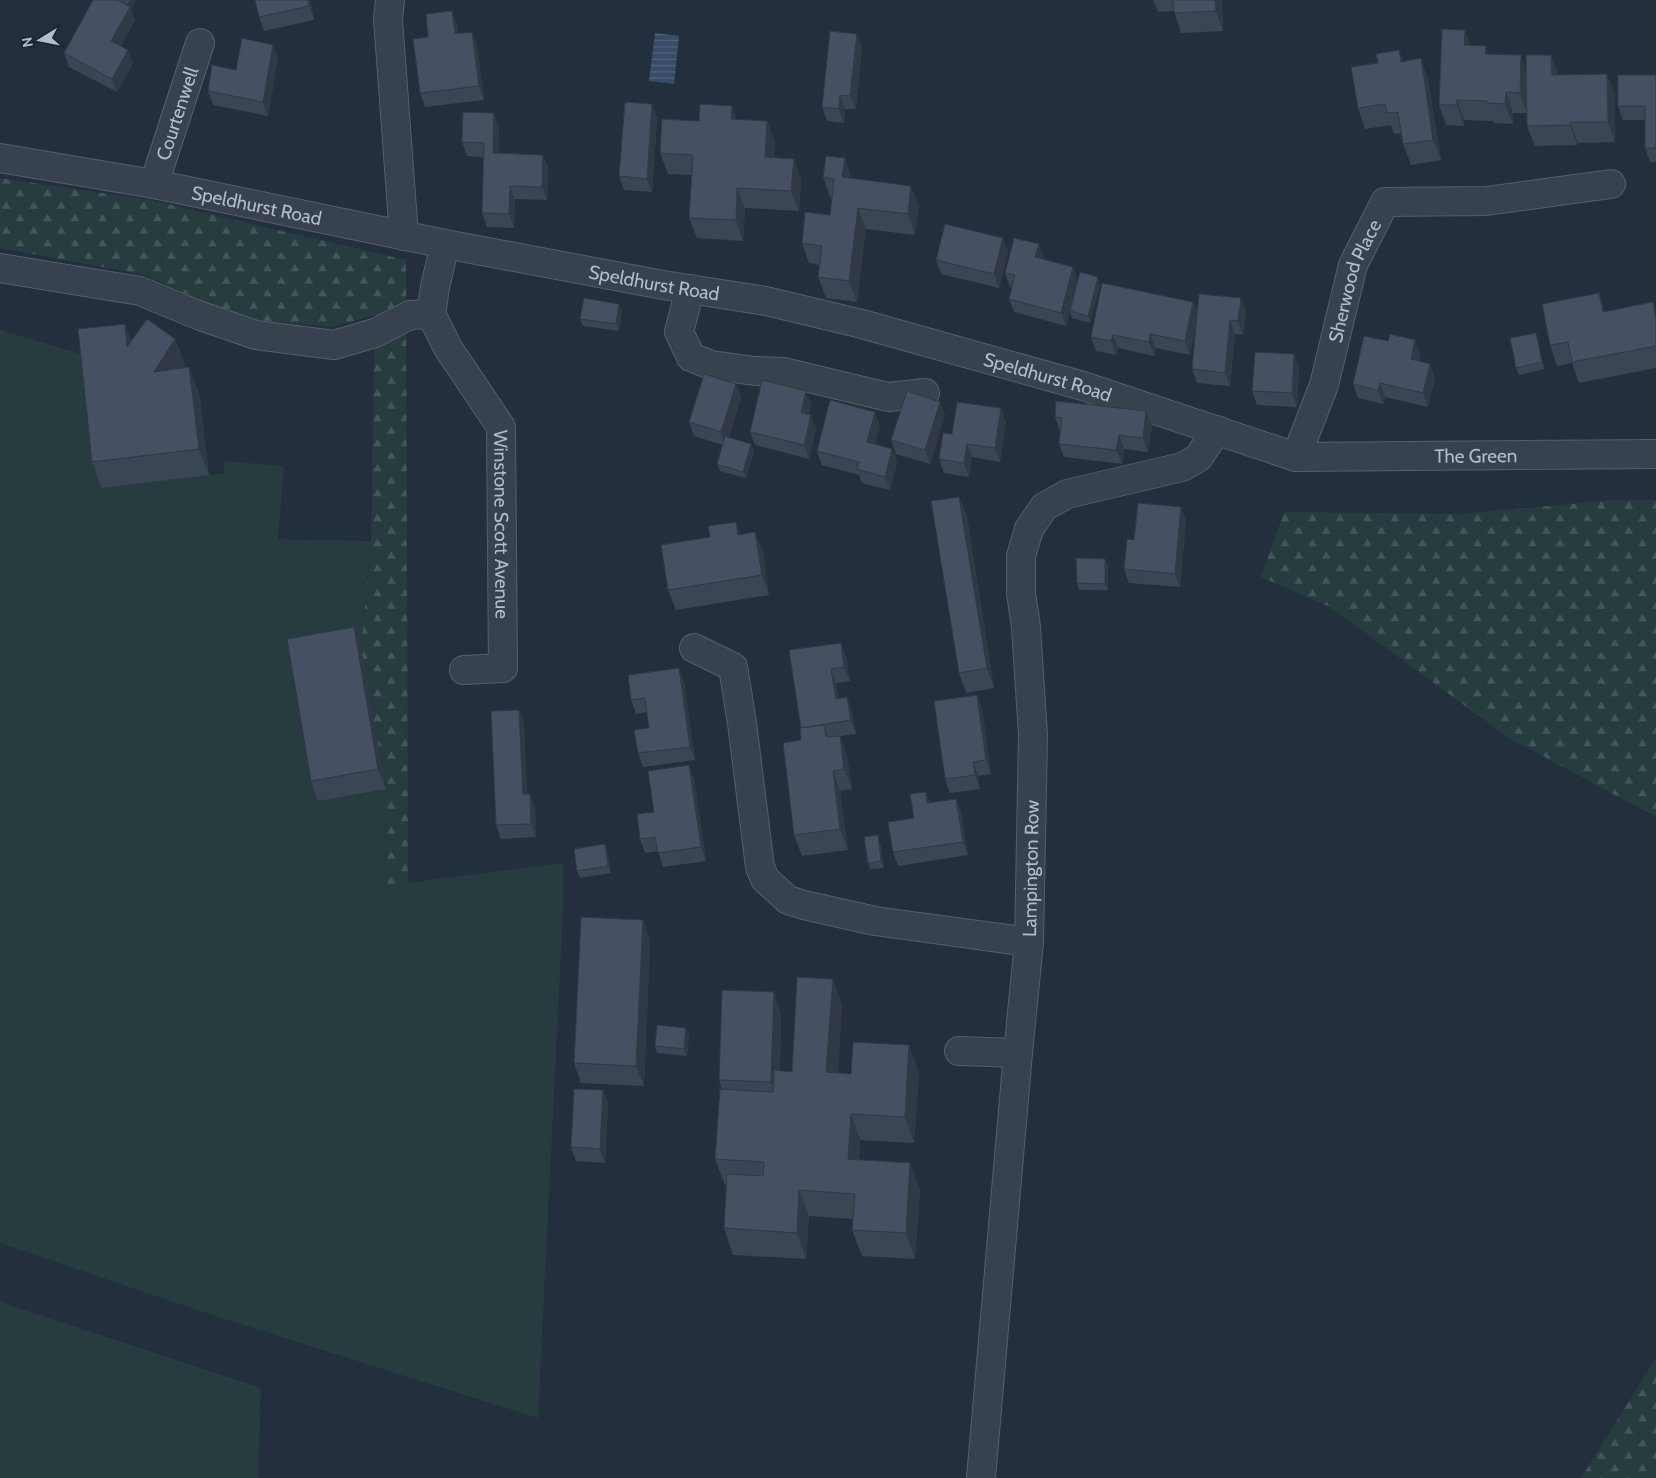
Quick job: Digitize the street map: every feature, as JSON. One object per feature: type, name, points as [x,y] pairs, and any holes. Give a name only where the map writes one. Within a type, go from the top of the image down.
[{"type":"street","points":[[390,0],[388,19],[404,236]]},
{"type":"street","name":"Courtenwell","points":[[154,184],[200,43]]},
{"type":"street","name":"Speldhurst Road","points":[[0,158],[154,184],[445,244],[766,301],[862,324],[1083,386],[1296,457]]},
{"type":"street","name":"Sherwood Place","points":[[1296,457],[1324,385],[1353,265],[1385,202],[1486,200],[1611,184]]},
{"type":"street","points":[[0,268],[140,291],[198,315],[256,335],[334,345],[375,333],[410,315],[431,314],[445,244]]},
{"type":"street","points":[[690,289],[679,332],[691,357],[712,365],[755,371],[784,372],[888,397],[925,393]]},
{"type":"street","name":"Winstone Scott Avenue","points":[[431,314],[448,348],[501,426],[503,668],[464,670]]},
{"type":"street","name":"Lampington Row","points":[[694,648],[733,666],[760,867],[765,879],[775,889],[788,900],[804,906],[875,921],[1029,942],[1032,735],[1026,627],[1021,593],[1021,556],[1029,529],[1044,506],[1067,494],[1182,467],[1198,458],[1216,430]]},
{"type":"street","name":"The Green","points":[[1296,457],[1656,454]]},
{"type":"street","points":[[981,1478],[1029,942]]},
{"type":"street","points":[[958,1051],[1018,1054]]},
{"type":"green space","points":[[0,178],[150,200],[406,260],[408,883],[385,888],[386,789],[361,647],[371,540],[375,315],[332,327],[259,320],[202,301],[145,275],[0,248]]},
{"type":"green space","points":[[0,330],[88,356],[209,475],[224,473],[223,461],[284,466],[278,539],[371,541],[361,647],[294,659],[386,789],[385,888],[408,883],[563,863],[563,910],[538,1418],[209,1314],[0,1243]]},
{"type":"green space","points":[[1614,500],[1656,500],[1656,817],[1509,738],[1330,607],[1261,577],[1284,512],[1461,514]]},
{"type":"green space","points":[[0,1302],[261,1388],[258,1478],[0,1478]]},
{"type":"green space","points":[[1656,1358],[1656,1478],[1581,1478]]},
{"type":"water","points":[[655,33],[679,36],[674,84],[649,81]]},
{"type":"building","points":[[93,0],[117,0],[130,7],[111,41],[128,50],[112,79],[64,53]]},
{"type":"building","points":[[122,0],[130,0],[128,4]]},
{"type":"building","points":[[255,0],[308,0],[309,6],[259,17]]},
{"type":"building","points":[[1173,0],[1215,0],[1216,11],[1174,13]]},
{"type":"building","points":[[452,11],[455,34],[472,32],[479,86],[420,93],[413,39],[428,37],[426,14]]},
{"type":"building","points":[[1442,29],[1465,30],[1464,45],[1486,46],[1485,54],[1521,55],[1520,93],[1506,92],[1505,104],[1457,100],[1457,105],[1439,105]]},
{"type":"building","points":[[830,31],[857,34],[850,96],[840,95],[839,109],[822,107]]},
{"type":"building","points":[[242,38],[273,45],[263,102],[208,91],[212,65],[236,70]]},
{"type":"building","points":[[1399,50],[1401,62],[1421,58],[1433,140],[1403,144],[1398,112],[1387,113],[1385,104],[1358,108],[1351,67],[1378,63],[1376,54]]},
{"type":"building","points":[[1526,55],[1551,55],[1552,75],[1607,74],[1608,122],[1570,122],[1570,125],[1527,126]]},
{"type":"building","points":[[1618,75],[1656,75],[1656,148],[1645,148],[1645,106],[1618,106]]},
{"type":"building","points":[[625,102],[652,104],[647,179],[619,176]]},
{"type":"building","points":[[700,104],[732,106],[731,119],[767,121],[765,157],[794,159],[791,191],[737,188],[736,220],[689,218],[693,155],[660,153],[662,119],[699,121]]},
{"type":"building","points":[[463,112],[494,113],[493,153],[543,155],[542,187],[510,186],[509,214],[482,213],[484,143],[462,142]]},
{"type":"building","points":[[826,156],[845,158],[842,177],[911,186],[908,214],[858,208],[849,281],[818,277],[822,246],[802,243],[805,212],[830,215],[834,179],[823,177]]},
{"type":"building","points":[[945,224],[1003,238],[994,274],[936,260]]},
{"type":"building","points":[[1014,238],[1039,244],[1035,257],[1073,267],[1061,313],[1009,299],[1015,275],[1005,273]]},
{"type":"building","points":[[1080,272],[1098,277],[1088,316],[1070,311]]},
{"type":"building","points":[[1102,283],[1193,302],[1185,341],[1150,334],[1149,342],[1113,335],[1111,341],[1091,337]]},
{"type":"building","points":[[1599,293],[1603,312],[1653,302],[1656,320],[1656,346],[1572,362],[1568,342],[1550,345],[1542,304]]},
{"type":"building","points":[[1199,294],[1241,298],[1238,321],[1230,320],[1225,373],[1192,369]]},
{"type":"building","points":[[584,298],[619,304],[616,324],[580,319]]},
{"type":"building","points":[[147,319],[175,339],[154,372],[189,367],[199,449],[92,462],[78,329],[125,324],[127,347]]},
{"type":"building","points":[[1536,333],[1542,362],[1516,368],[1510,338]]},
{"type":"building","points":[[1390,334],[1415,340],[1411,359],[1430,364],[1423,393],[1380,383],[1378,390],[1353,384],[1364,336],[1388,341]]},
{"type":"building","points":[[1255,352],[1294,354],[1292,393],[1252,391]]},
{"type":"building","points":[[704,374],[736,384],[721,432],[689,422]]},
{"type":"building","points":[[762,380],[806,391],[801,413],[811,415],[804,445],[750,432]]},
{"type":"building","points":[[907,391],[940,402],[925,450],[891,440]]},
{"type":"building","points":[[830,400],[875,412],[867,442],[892,449],[885,477],[857,469],[859,462],[817,451]]},
{"type":"building","points":[[1056,401],[1146,411],[1143,438],[1119,435],[1116,450],[1059,444],[1062,418],[1055,417]]},
{"type":"building","points":[[957,402],[1001,408],[995,448],[967,444],[964,463],[939,459],[943,433],[952,434]]},
{"type":"building","points":[[725,436],[751,444],[743,472],[717,464]]},
{"type":"building","points":[[959,497],[987,668],[959,673],[931,501]]},
{"type":"building","points":[[1138,503],[1181,507],[1175,574],[1124,569],[1127,539],[1134,540]]},
{"type":"building","points":[[736,522],[738,535],[755,532],[762,575],[668,590],[661,545],[710,537],[708,526]]},
{"type":"building","points":[[1076,558],[1105,559],[1105,584],[1077,583]]},
{"type":"building","points":[[354,627],[378,769],[311,781],[287,639]]},
{"type":"building","points":[[841,643],[844,667],[831,669],[836,699],[847,697],[851,720],[801,728],[789,650]]},
{"type":"building","points":[[679,668],[690,747],[638,753],[634,730],[649,728],[645,698],[631,700],[628,675]]},
{"type":"building","points":[[977,695],[986,760],[973,762],[975,775],[945,779],[934,701]]},
{"type":"building","points":[[519,710],[523,794],[530,794],[531,824],[496,825],[491,711]]},
{"type":"building","points":[[824,725],[826,737],[840,736],[844,769],[833,771],[840,829],[794,835],[783,743],[801,740],[800,728]]},
{"type":"building","points":[[689,765],[701,847],[658,853],[655,837],[640,839],[637,814],[654,812],[648,771]]},
{"type":"building","points":[[926,792],[927,803],[956,799],[963,842],[893,852],[888,822],[914,818],[910,794]]},
{"type":"building","points":[[878,835],[881,861],[868,863],[864,837]]},
{"type":"building","points":[[605,844],[608,866],[577,871],[574,849]]},
{"type":"building","points":[[581,917],[643,920],[636,1066],[574,1063]]},
{"type":"building","points":[[797,977],[833,979],[826,1072],[851,1074],[853,1042],[909,1045],[905,1117],[851,1114],[848,1159],[910,1163],[906,1233],[852,1230],[855,1194],[799,1190],[797,1233],[724,1228],[727,1174],[763,1176],[764,1162],[715,1159],[720,1089],[773,1092],[774,1070],[792,1072]]},
{"type":"building","points":[[722,990],[774,992],[771,1082],[719,1080]]},
{"type":"building","points":[[657,1025],[686,1028],[684,1049],[655,1046]]},
{"type":"building","points":[[574,1089],[603,1090],[600,1149],[571,1147]]}]
